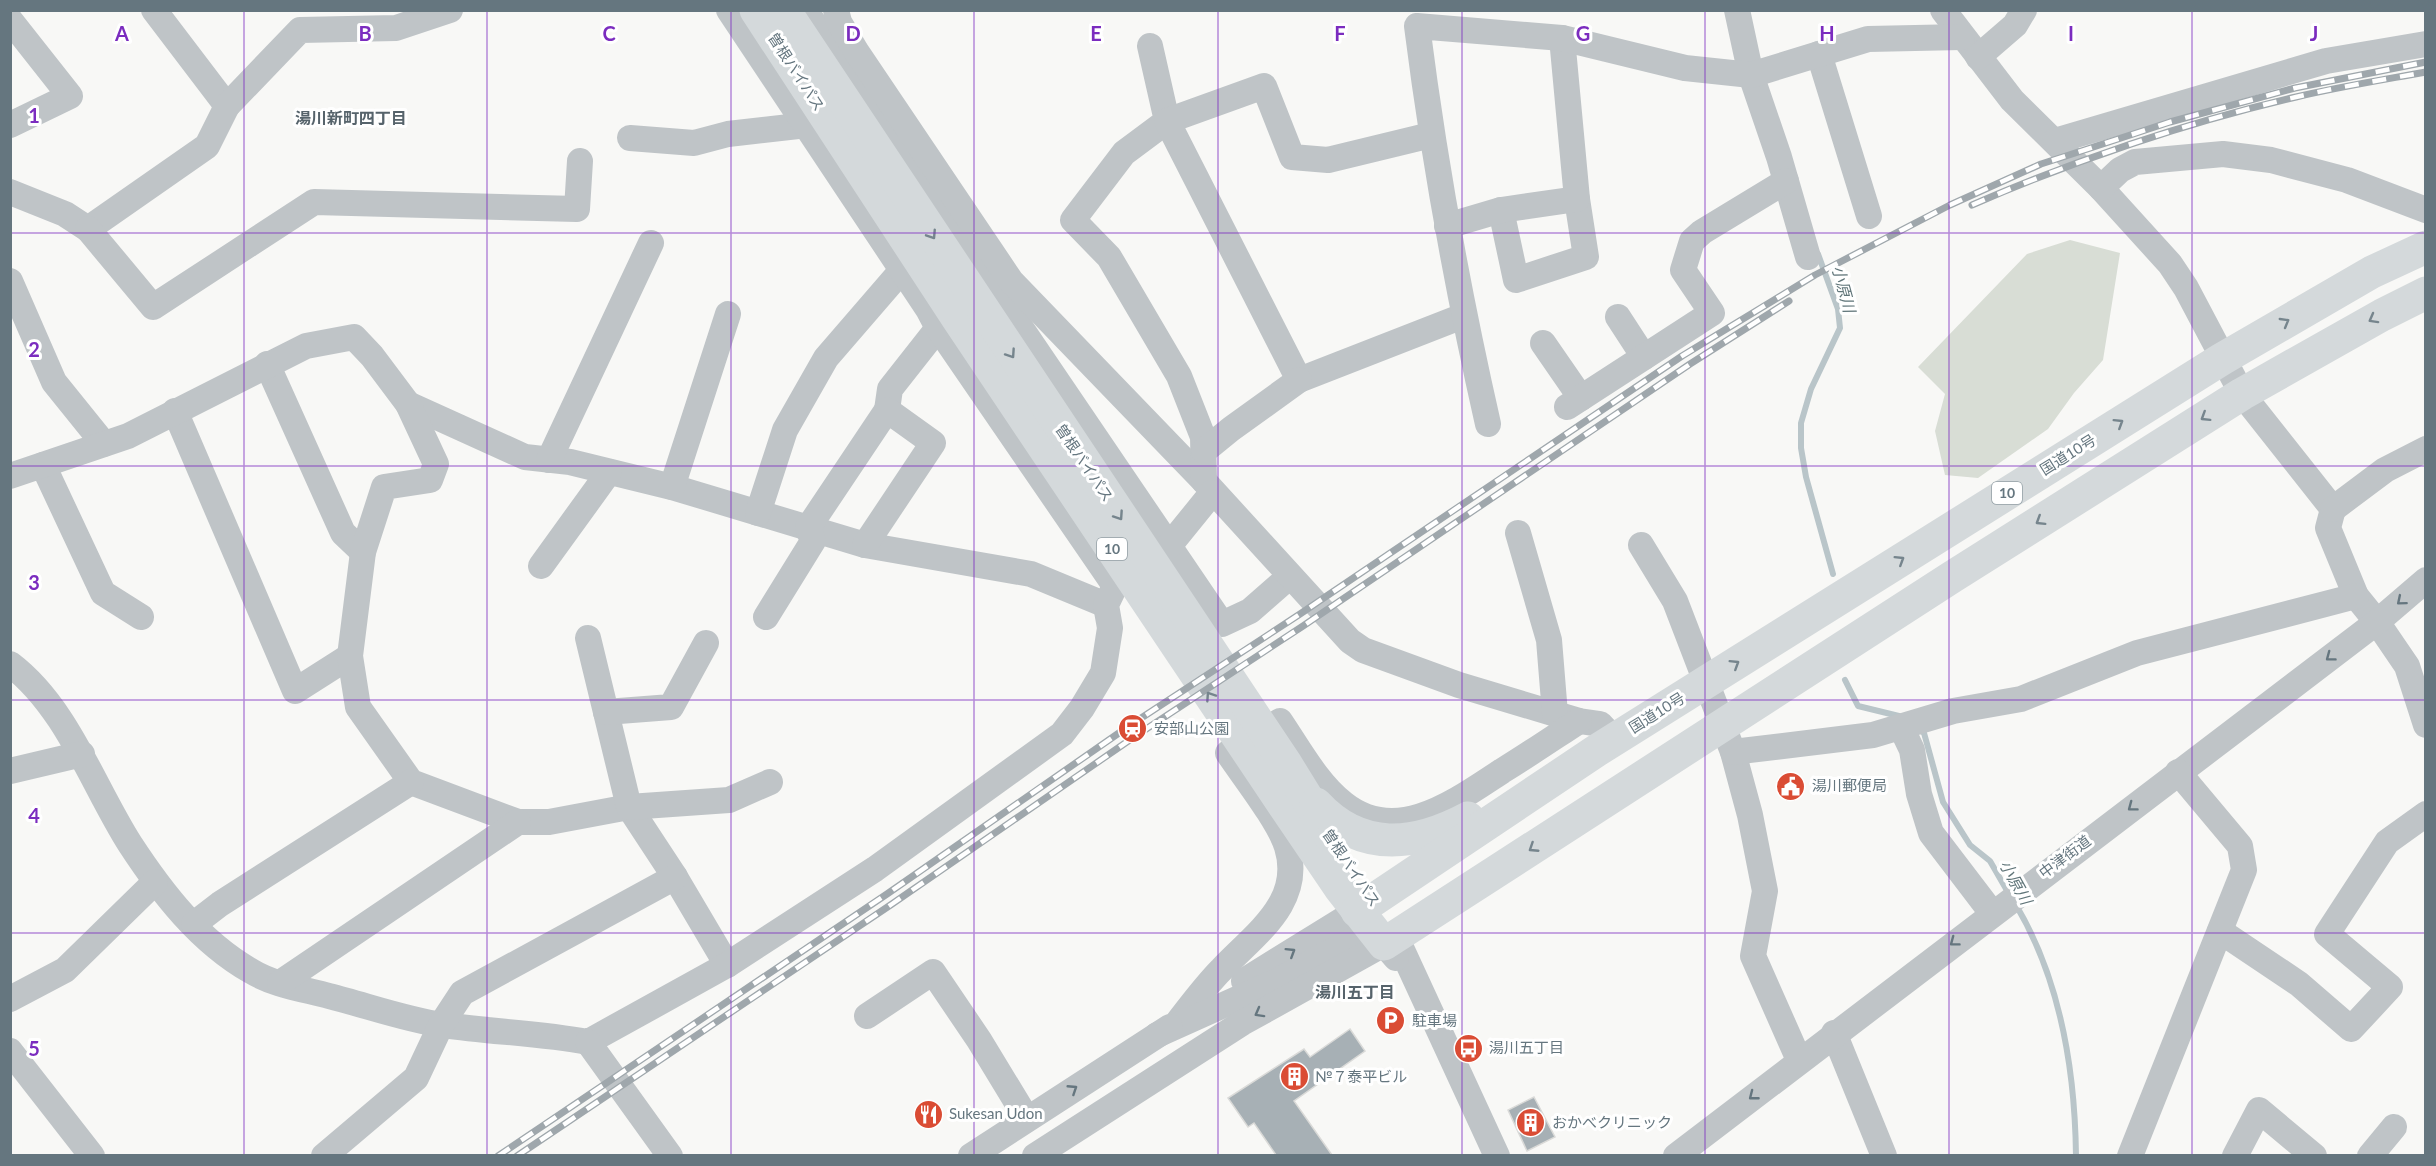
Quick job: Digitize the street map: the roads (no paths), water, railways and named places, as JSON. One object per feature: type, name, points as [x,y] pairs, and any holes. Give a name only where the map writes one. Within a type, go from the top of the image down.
[{"type":"highway","name":"曽根バイパス","points":[[756,10],[958,317],[1283,782],[1323,825],[1378,924]]},
{"type":"highway","name":"曽根バイパス","points":[[784,10],[958,317]]},
{"type":"highway","name":"国道10号","points":[[1606,746],[1720,717],[2222,359],[2372,272],[2426,247]]},
{"type":"highway","name":"国道10号","points":[[1378,924],[1405,903],[1952,577],[2242,394],[2382,315],[2426,294]]},
{"type":"highway","points":[[1283,782],[1337,823],[1359,834],[1401,842],[1424,838],[1452,827],[1606,746]]},
{"type":"highway","name":"10","points":[[1378,924],[1606,746]]},
{"type":"street","points":[[153,10],[227,106]]},
{"type":"street","points":[[88,229],[207,146],[227,106],[300,30],[396,28],[450,10]]},
{"type":"street","points":[[594,1051],[875,869],[1062,734],[1082,708],[1103,673],[1110,628],[1110,595],[958,317],[902,270],[729,10]]},
{"type":"street","points":[[806,10],[1222,624],[1297,584]]},
{"type":"street","points":[[836,10],[839,22],[856,51],[1011,281],[1208,487],[1340,631],[1363,650],[1459,685],[1567,717],[1600,724],[1606,746]]},
{"type":"street","points":[[1737,10],[1751,75],[1808,257]]},
{"type":"street","points":[[1943,10],[2012,100],[2101,188],[2170,264],[2186,288],[2242,394],[2333,509]]},
{"type":"street","points":[[1978,57],[2015,24],[2024,10]]},
{"type":"street","points":[[10,20],[69,96],[10,125]]},
{"type":"street","points":[[1488,424],[1463,316],[1447,226],[1431,135],[1418,26],[1562,38],[1685,68],[1751,75],[1868,39],[1962,37]]},
{"type":"street","points":[[1501,210],[1516,280],[1586,257],[1577,199],[1562,38]]},
{"type":"street","points":[[2055,141],[2326,61],[2426,44]]},
{"type":"street","points":[[1150,45],[1167,121],[1299,380]]},
{"type":"street","points":[[1819,54],[1869,216]]},
{"type":"street","points":[[1110,595],[1169,546],[1208,487],[1203,437],[1179,376],[1108,257],[1073,220],[1124,153],[1167,121],[1264,86],[1292,157],[1328,160],[1431,135]]},
{"type":"street","points":[[630,138],[694,143],[728,134],[807,124]]},
{"type":"street","points":[[2101,188],[2120,170],[2135,162],[2223,154],[2271,160],[2347,180],[2426,210]]},
{"type":"street","points":[[10,192],[65,214],[88,229],[153,307],[314,202],[577,209],[580,161]]},
{"type":"street","points":[[1543,343],[1574,402],[1712,313],[1683,270],[1692,241],[1702,232],[1786,181]]},
{"type":"street","points":[[1447,226],[1501,210],[1577,199]]},
{"type":"street","points":[[549,460],[651,243]]},
{"type":"street","points":[[758,513],[785,430],[826,358],[902,270]]},
{"type":"street","points":[[10,281],[54,382],[104,444]]},
{"type":"street","points":[[672,487],[728,314]]},
{"type":"street","points":[[1204,451],[1299,380],[1463,316]]},
{"type":"street","points":[[808,528],[887,410],[890,390],[958,317]]},
{"type":"street","points":[[1618,317],[1644,357]]},
{"type":"street","points":[[10,476],[128,436],[306,346],[354,337],[372,356],[408,404],[436,464],[430,480],[384,487],[363,552],[350,656],[358,707],[411,782],[518,822],[549,822],[629,807],[729,800],[770,782]]},
{"type":"street","points":[[267,364],[343,533],[363,552]]},
{"type":"street","points":[[408,404],[525,457],[570,462],[672,487],[866,545],[1031,574],[1110,595]]},
{"type":"street","points":[[866,545],[933,443],[887,410]]},
{"type":"street","points":[[176,411],[294,691],[350,656]]},
{"type":"street","points":[[2426,449],[2385,470],[2333,509],[2328,528],[2356,596],[2407,666],[2426,725]]},
{"type":"street","points":[[43,465],[103,593],[141,617]]},
{"type":"street","points":[[541,566],[609,472]]},
{"type":"street","points":[[766,617],[813,540],[808,528]]},
{"type":"street","points":[[1518,533],[1549,640],[1567,717]]},
{"type":"street","points":[[1641,545],[1675,601],[1720,717],[1750,815],[1765,891],[1753,956],[1799,1060]]},
{"type":"street","name":"中津街道","points":[[1680,1154],[1834,1033],[2377,622],[2426,580]]},
{"type":"street","points":[[1720,717],[1873,735],[1953,711],[2021,699],[2137,653],[2356,596]]},
{"type":"street","points":[[588,638],[629,807],[675,877],[727,965]]},
{"type":"street","points":[[606,712],[671,707],[706,643]]},
{"type":"street","points":[[10,664],[30,679],[82,754],[121,829],[155,882],[210,942],[252,972],[280,983],[441,1025],[556,1036],[594,1051],[670,1155]]},
{"type":"street","points":[[1168,1029],[1220,970],[1274,918],[1282,904],[1291,876],[1291,862],[1286,844],[1227,753],[1280,721],[1321,781],[1346,806],[1358,814],[1372,818],[1392,821],[1407,820],[1424,817],[1456,801],[1567,717]]},
{"type":"street","points":[[1901,727],[1912,750],[1919,794],[1931,833],[1997,910]]},
{"type":"street","points":[[10,771],[82,754]]},
{"type":"street","points":[[2130,1155],[2244,870],[2240,846],[2178,772]]},
{"type":"street","points":[[194,924],[220,904],[411,782]]},
{"type":"street","points":[[1209,1002],[1282,932],[1303,899],[1307,883],[1304,854],[1283,782]]},
{"type":"street","points":[[2220,931],[2299,984],[2351,1029],[2390,987],[2327,934],[2387,842],[2426,814]]},
{"type":"street","points":[[280,983],[518,822]]},
{"type":"street","points":[[324,1155],[416,1078],[441,1025],[462,993],[675,877]]},
{"type":"street","points":[[10,999],[65,970],[155,882]]},
{"type":"street","points":[[1168,1029],[1278,980],[1378,924]]},
{"type":"street","points":[[1378,924],[1412,976],[1497,1155]]},
{"type":"street","points":[[971,1155],[1209,1002],[1378,924]]},
{"type":"street","points":[[1035,1155],[1242,1023],[1378,924]]},
{"type":"street","points":[[867,1016],[933,972],[980,1040],[1028,1119]]},
{"type":"street","points":[[1834,1033],[1884,1155]]},
{"type":"street","points":[[10,1051],[92,1155]]},
{"type":"street","points":[[2235,1155],[2259,1110],[2314,1155]]},
{"type":"street","points":[[2370,1155],[2394,1127]]},
{"type":"waterway","name":"小原川","points":[[1818,254],[1838,309],[1840,328],[1811,389],[1801,423],[1801,448],[1806,477],[1833,574]]},
{"type":"waterway","name":"小原川","points":[[1845,680],[1858,706],[1903,717]]},
{"type":"waterway","name":"小原川","points":[[1918,729],[1924,733],[1943,802],[1970,845],[1990,861],[2009,894]]},
{"type":"waterway","name":"小原川","points":[[2016,905],[2044,964],[2062,1026],[2073,1091],[2076,1156]]},
{"type":"railway","points":[[498,1156],[887,894],[1129,726],[1300,614],[1682,356],[1815,275],[1950,205],[2041,164],[2170,122],[2295,88],[2426,62]]},
{"type":"railway","points":[[1972,205],[2090,158],[2214,118],[2312,93],[2426,72]]},
{"type":"railway","points":[[517,1156],[892,904],[1134,737],[1303,626],[1690,364],[1789,301]]},
{"type":"place","name":"安部山公園","points":[[1133,729]]},
{"type":"place","name":"湯川郵便局","points":[[1791,786]]},
{"type":"place","name":"駐車場","points":[[1391,1021]]},
{"type":"place","name":"湯川五丁目","points":[[1468,1048]]},
{"type":"place","name":"№７泰平ビル","points":[[1294,1077]]},
{"type":"place","name":"Sukesan Udon","points":[[928,1114]]},
{"type":"place","name":"おかべクリニック","points":[[1531,1123]]},
{"type":"district","name":"湯川新町四丁目","points":[[351,118]]},
{"type":"district","name":"湯川五丁目","points":[[1355,992]]}]
